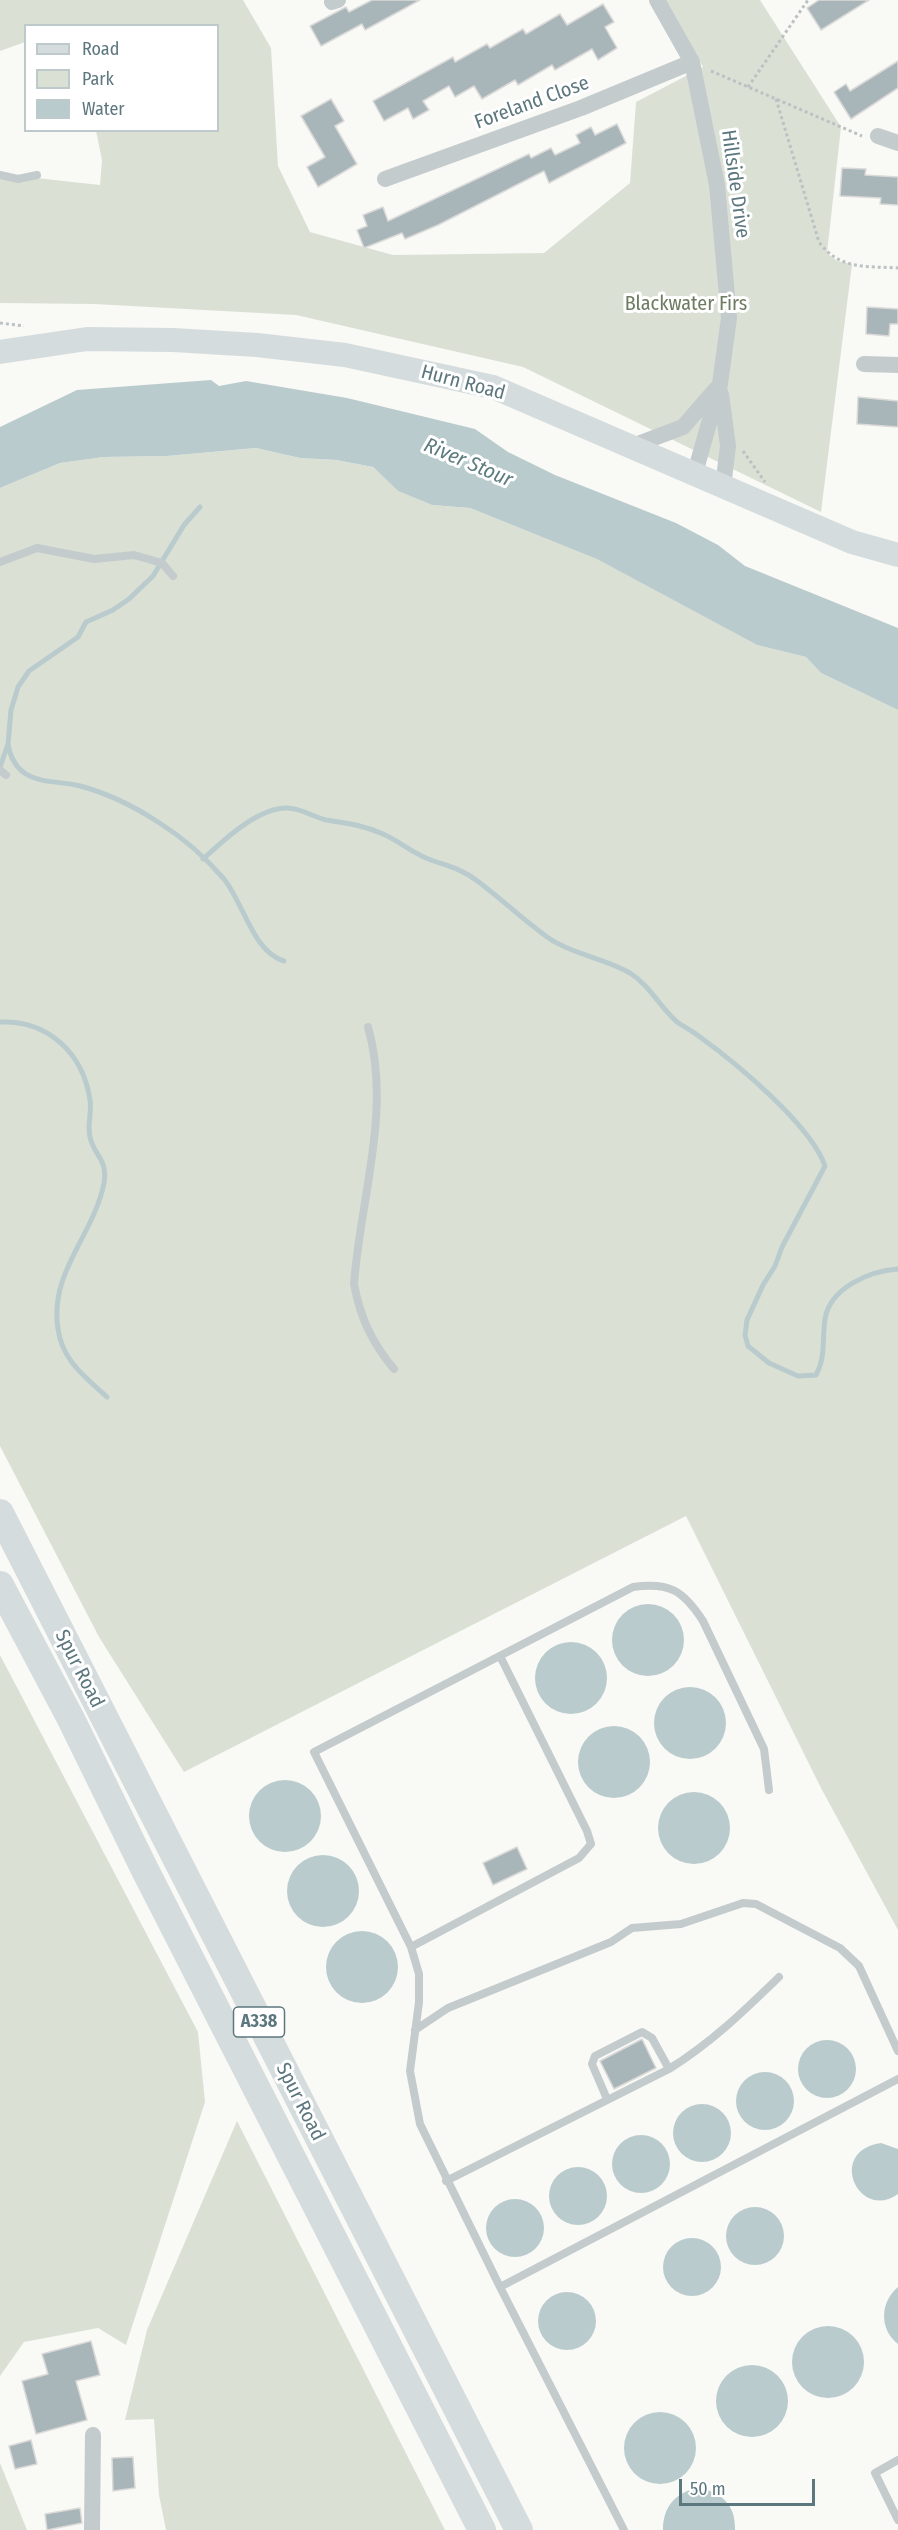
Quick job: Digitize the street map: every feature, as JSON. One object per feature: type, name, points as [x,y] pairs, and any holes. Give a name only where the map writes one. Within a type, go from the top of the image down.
[{"type":"highway","name":"Spur Road","points":[[0,1513],[519,2530]]},
{"type":"highway","name":"Spur Road","points":[[0,1585],[71,1719],[145,1870],[482,2530]]},
{"type":"highway","points":[[400,2300],[491,2448],[536,2530]]},
{"type":"main road","name":"Hurn Road","points":[[0,352],[87,339],[173,340],[345,355],[493,387],[630,447],[695,472],[852,542],[898,555]]},
{"type":"street","name":"Hillside Drive","points":[[657,0],[692,62],[717,185],[728,306],[720,384],[695,472]]},
{"type":"street","name":"Foreland Close","points":[[385,179],[581,108],[692,62]]},
{"type":"street","points":[[878,136],[898,144]]},
{"type":"street","points":[[864,364],[898,365]]},
{"type":"street","name":"Hillside Drive","points":[[720,384],[728,446],[723,486]]},
{"type":"street","points":[[630,447],[683,427],[720,384]]},
{"type":"street","points":[[92,2530],[93,2435]]},
{"type":"lane","points":[[0,176],[18,179],[37,175]]},
{"type":"lane","points":[[0,562],[37,548],[94,559],[134,555],[162,563],[173,576]]},
{"type":"lane","points":[[368,1027],[373,1045],[378,1086],[354,1284],[361,1314],[374,1342],[394,1369]]},
{"type":"lane","points":[[624,2530],[446,2181],[420,2124],[410,2070],[416,2030],[419,1974],[411,1947],[314,1752],[633,1587],[657,1584],[676,1592],[691,1602],[703,1622],[764,1749],[769,1790]]},
{"type":"lane","points":[[411,1947],[579,1858],[591,1844],[587,1831],[500,1656]]},
{"type":"lane","points":[[416,2030],[448,2008],[611,1942],[632,1928],[681,1924],[743,1903],[756,1904],[840,1948],[853,1960],[859,1966],[898,2051]]},
{"type":"lane","points":[[446,2181],[669,2069],[716,2038],[779,1977]]},
{"type":"lane","points":[[607,2099],[592,2064],[595,2056],[642,2032],[652,2037],[669,2069]]},
{"type":"lane","points":[[500,2287],[898,2079]]},
{"type":"lane","points":[[898,2460],[875,2473],[898,2520]]},
{"type":"path","points":[[748,87],[808,0]]},
{"type":"path","points":[[692,62],[860,135],[878,136]]},
{"type":"path","points":[[776,99],[819,242],[823,248],[837,261],[898,268]]},
{"type":"green space","name":"Blackwater Firs","points":[[0,0],[243,0],[271,48],[278,166],[310,232],[393,255],[544,253],[630,183],[636,102],[703,67],[664,0],[760,0],[841,127],[827,253],[837,261],[852,264],[821,512],[523,367],[296,315],[94,304],[0,303],[0,174],[100,185],[102,160],[96,132],[219,132],[219,24],[24,24],[24,42],[0,51]]},
{"type":"green space","points":[[256,448],[300,458],[336,460],[373,467],[398,491],[432,505],[470,508],[598,559],[757,645],[806,657],[821,673],[898,710],[898,1930],[821,1788],[686,1516],[184,1772],[99,1637],[0,1446],[0,488],[60,463],[104,457],[167,456]]},
{"type":"green space","points":[[0,1655],[198,2032],[205,2102],[126,2345],[98,2328],[24,2342],[0,2376]]},
{"type":"green space","points":[[237,2121],[445,2530],[166,2530],[159,2495],[154,2419],[125,2420],[147,2330]]},
{"type":"green space","points":[[0,2463],[27,2530],[0,2530]]},
{"type":"water","name":"River Stour","points":[[211,380],[219,386],[246,381],[347,398],[475,429],[508,452],[555,475],[676,523],[718,545],[745,566],[898,628],[898,710],[821,673],[806,657],[757,645],[597,559],[470,508],[432,505],[398,491],[373,467],[336,460],[300,458],[256,448],[167,456],[104,457],[60,463],[0,488],[0,427],[77,390]]},
{"type":"water","points":[[648,1604],[668,1610],[678,1620],[684,1640],[678,1660],[668,1670],[648,1676],[628,1670],[618,1660],[612,1640],[618,1620],[628,1610]]},
{"type":"water","points":[[571,1642],[591,1648],[601,1658],[607,1678],[601,1698],[591,1708],[571,1714],[551,1708],[541,1698],[535,1678],[541,1658],[551,1648]]},
{"type":"water","points":[[690,1687],[710,1693],[720,1703],[726,1723],[720,1743],[710,1753],[690,1759],[670,1753],[660,1743],[654,1723],[660,1703],[670,1693]]},
{"type":"water","points":[[614,1726],[628,1729],[640,1736],[647,1748],[650,1762],[647,1776],[640,1788],[628,1795],[614,1798],[600,1795],[588,1788],[581,1776],[578,1762],[581,1748],[588,1736],[600,1729]]},
{"type":"water","points":[[285,1780],[305,1786],[315,1796],[321,1816],[315,1836],[305,1846],[285,1852],[265,1846],[255,1836],[249,1816],[255,1796],[265,1786]]},
{"type":"water","points":[[694,1792],[714,1798],[724,1808],[730,1828],[724,1848],[714,1858],[694,1864],[674,1858],[664,1848],[658,1828],[664,1808],[674,1798]]},
{"type":"water","points":[[323,1855],[337,1858],[349,1865],[356,1877],[359,1891],[356,1905],[349,1917],[337,1924],[323,1927],[309,1924],[297,1917],[290,1905],[287,1891],[290,1877],[297,1865],[309,1858]]},
{"type":"water","points":[[362,1931],[376,1934],[388,1941],[395,1953],[398,1967],[395,1981],[388,1993],[376,2000],[362,2003],[348,2000],[336,1993],[329,1981],[326,1967],[329,1953],[336,1941],[348,1934]]},
{"type":"water","points":[[827,2040],[843,2045],[851,2053],[856,2069],[851,2085],[843,2093],[827,2098],[811,2093],[803,2085],[798,2069],[803,2053],[811,2045]]},
{"type":"water","points":[[765,2072],[781,2077],[789,2085],[794,2101],[789,2117],[781,2125],[765,2130],[749,2125],[741,2117],[736,2101],[741,2085],[749,2077]]},
{"type":"water","points":[[702,2104],[718,2109],[726,2117],[731,2133],[726,2149],[718,2157],[702,2162],[686,2157],[678,2149],[673,2133],[678,2117],[686,2109]]},
{"type":"water","points":[[641,2135],[657,2140],[665,2148],[670,2164],[665,2180],[657,2188],[641,2193],[625,2188],[617,2180],[612,2164],[617,2148],[625,2140]]},
{"type":"water","points":[[881,2143],[898,2149],[898,2194],[884,2200],[871,2199],[861,2192],[854,2182],[852,2170],[855,2158],[864,2149]]},
{"type":"water","points":[[578,2167],[594,2172],[602,2180],[607,2196],[602,2212],[594,2220],[578,2225],[562,2220],[554,2212],[549,2196],[554,2180],[562,2172]]},
{"type":"water","points":[[515,2199],[531,2204],[539,2212],[544,2228],[539,2244],[531,2252],[515,2257],[499,2252],[491,2244],[486,2228],[491,2212],[499,2204]]},
{"type":"water","points":[[755,2207],[771,2212],[779,2220],[784,2236],[779,2252],[771,2260],[755,2265],[739,2260],[731,2252],[726,2236],[731,2220],[739,2212]]},
{"type":"water","points":[[692,2238],[708,2243],[716,2251],[721,2267],[716,2283],[708,2291],[692,2296],[676,2291],[668,2283],[663,2267],[668,2251],[676,2243]]},
{"type":"water","points":[[898,2287],[898,2344],[887,2331],[884,2316],[888,2300]]},
{"type":"water","points":[[567,2292],[583,2297],[591,2305],[596,2321],[591,2337],[583,2345],[567,2350],[551,2345],[543,2337],[538,2321],[543,2305],[551,2297]]},
{"type":"water","points":[[828,2326],[842,2329],[854,2336],[861,2348],[864,2362],[861,2376],[854,2388],[842,2395],[828,2398],[814,2395],[802,2388],[795,2376],[792,2362],[795,2348],[802,2336],[814,2329]]},
{"type":"water","points":[[752,2365],[772,2371],[782,2381],[788,2401],[782,2421],[772,2431],[752,2437],[732,2431],[722,2421],[716,2401],[722,2381],[732,2371]]},
{"type":"water","points":[[660,2412],[680,2418],[690,2428],[696,2448],[690,2468],[680,2478],[660,2484],[640,2478],[630,2468],[624,2448],[630,2428],[640,2418]]},
{"type":"water","points":[[697,2488],[713,2492],[725,2501],[733,2513],[735,2530],[663,2530],[665,2514],[672,2502],[682,2493]]},
{"type":"building","points":[[372,0],[420,0],[365,30],[362,24],[321,46],[310,26],[346,7],[349,12]]},
{"type":"building","points":[[819,0],[869,0],[821,30],[807,8]]},
{"type":"building","points":[[603,4],[614,22],[605,27],[617,48],[598,60],[592,49],[555,70],[552,65],[518,85],[515,80],[482,99],[474,86],[455,97],[449,86],[423,101],[429,110],[413,119],[408,108],[384,121],[373,101],[453,57],[455,62],[487,44],[490,48],[523,29],[526,34],[560,14],[567,25]]},
{"type":"building","points":[[898,61],[898,88],[851,119],[834,92],[846,84],[850,91]]},
{"type":"building","points":[[331,99],[344,121],[335,126],[357,164],[318,187],[307,167],[325,157],[301,116]]},
{"type":"building","points":[[617,124],[626,143],[549,183],[544,171],[438,225],[405,239],[402,233],[364,248],[357,230],[367,226],[363,215],[383,207],[388,221],[529,154],[531,158],[551,148],[555,155],[580,143],[576,135],[591,127],[595,135]]},
{"type":"building","points":[[842,168],[866,169],[865,175],[898,177],[898,205],[880,204],[881,198],[840,196]]},
{"type":"building","points":[[867,307],[898,309],[898,324],[890,324],[889,336],[866,334]]},
{"type":"building","points":[[858,397],[898,401],[898,427],[857,424]]},
{"type":"building","points":[[517,1847],[527,1869],[493,1885],[483,1863]]},
{"type":"building","points":[[642,2039],[656,2068],[614,2089],[600,2061]]},
{"type":"building","points":[[91,2341],[100,2375],[76,2381],[87,2420],[36,2434],[22,2381],[48,2374],[42,2354]]},
{"type":"building","points":[[31,2440],[37,2464],[15,2469],[9,2446]]},
{"type":"building","points":[[133,2457],[135,2488],[113,2491],[112,2458]]},
{"type":"building","points":[[80,2508],[82,2523],[47,2530],[45,2514]]},
{"type":"waterway","points":[[0,767],[8,744],[11,710],[18,687],[29,671],[78,637],[86,622],[113,610],[129,599],[153,576],[184,525],[200,507]]},
{"type":"waterway","points":[[8,744],[14,761],[26,774],[39,779],[80,786],[110,797],[149,816],[185,841],[224,879],[264,948],[273,956],[284,961]]},
{"type":"waterway","points":[[203,859],[242,826],[276,809],[297,809],[326,820],[376,831],[425,857],[471,876],[550,939],[630,973],[677,1022],[752,1078],[805,1132],[825,1166],[747,1320],[745,1335],[748,1346],[769,1363],[798,1376],[816,1375],[822,1355],[825,1319],[834,1298],[852,1283],[863,1278],[875,1273],[898,1269]]},
{"type":"waterway","points":[[0,1022],[17,1023],[48,1033],[71,1054],[86,1083],[90,1100],[90,1137],[105,1175],[99,1202],[66,1271],[60,1289],[57,1308],[58,1329],[60,1340],[69,1359],[107,1397]]}]
